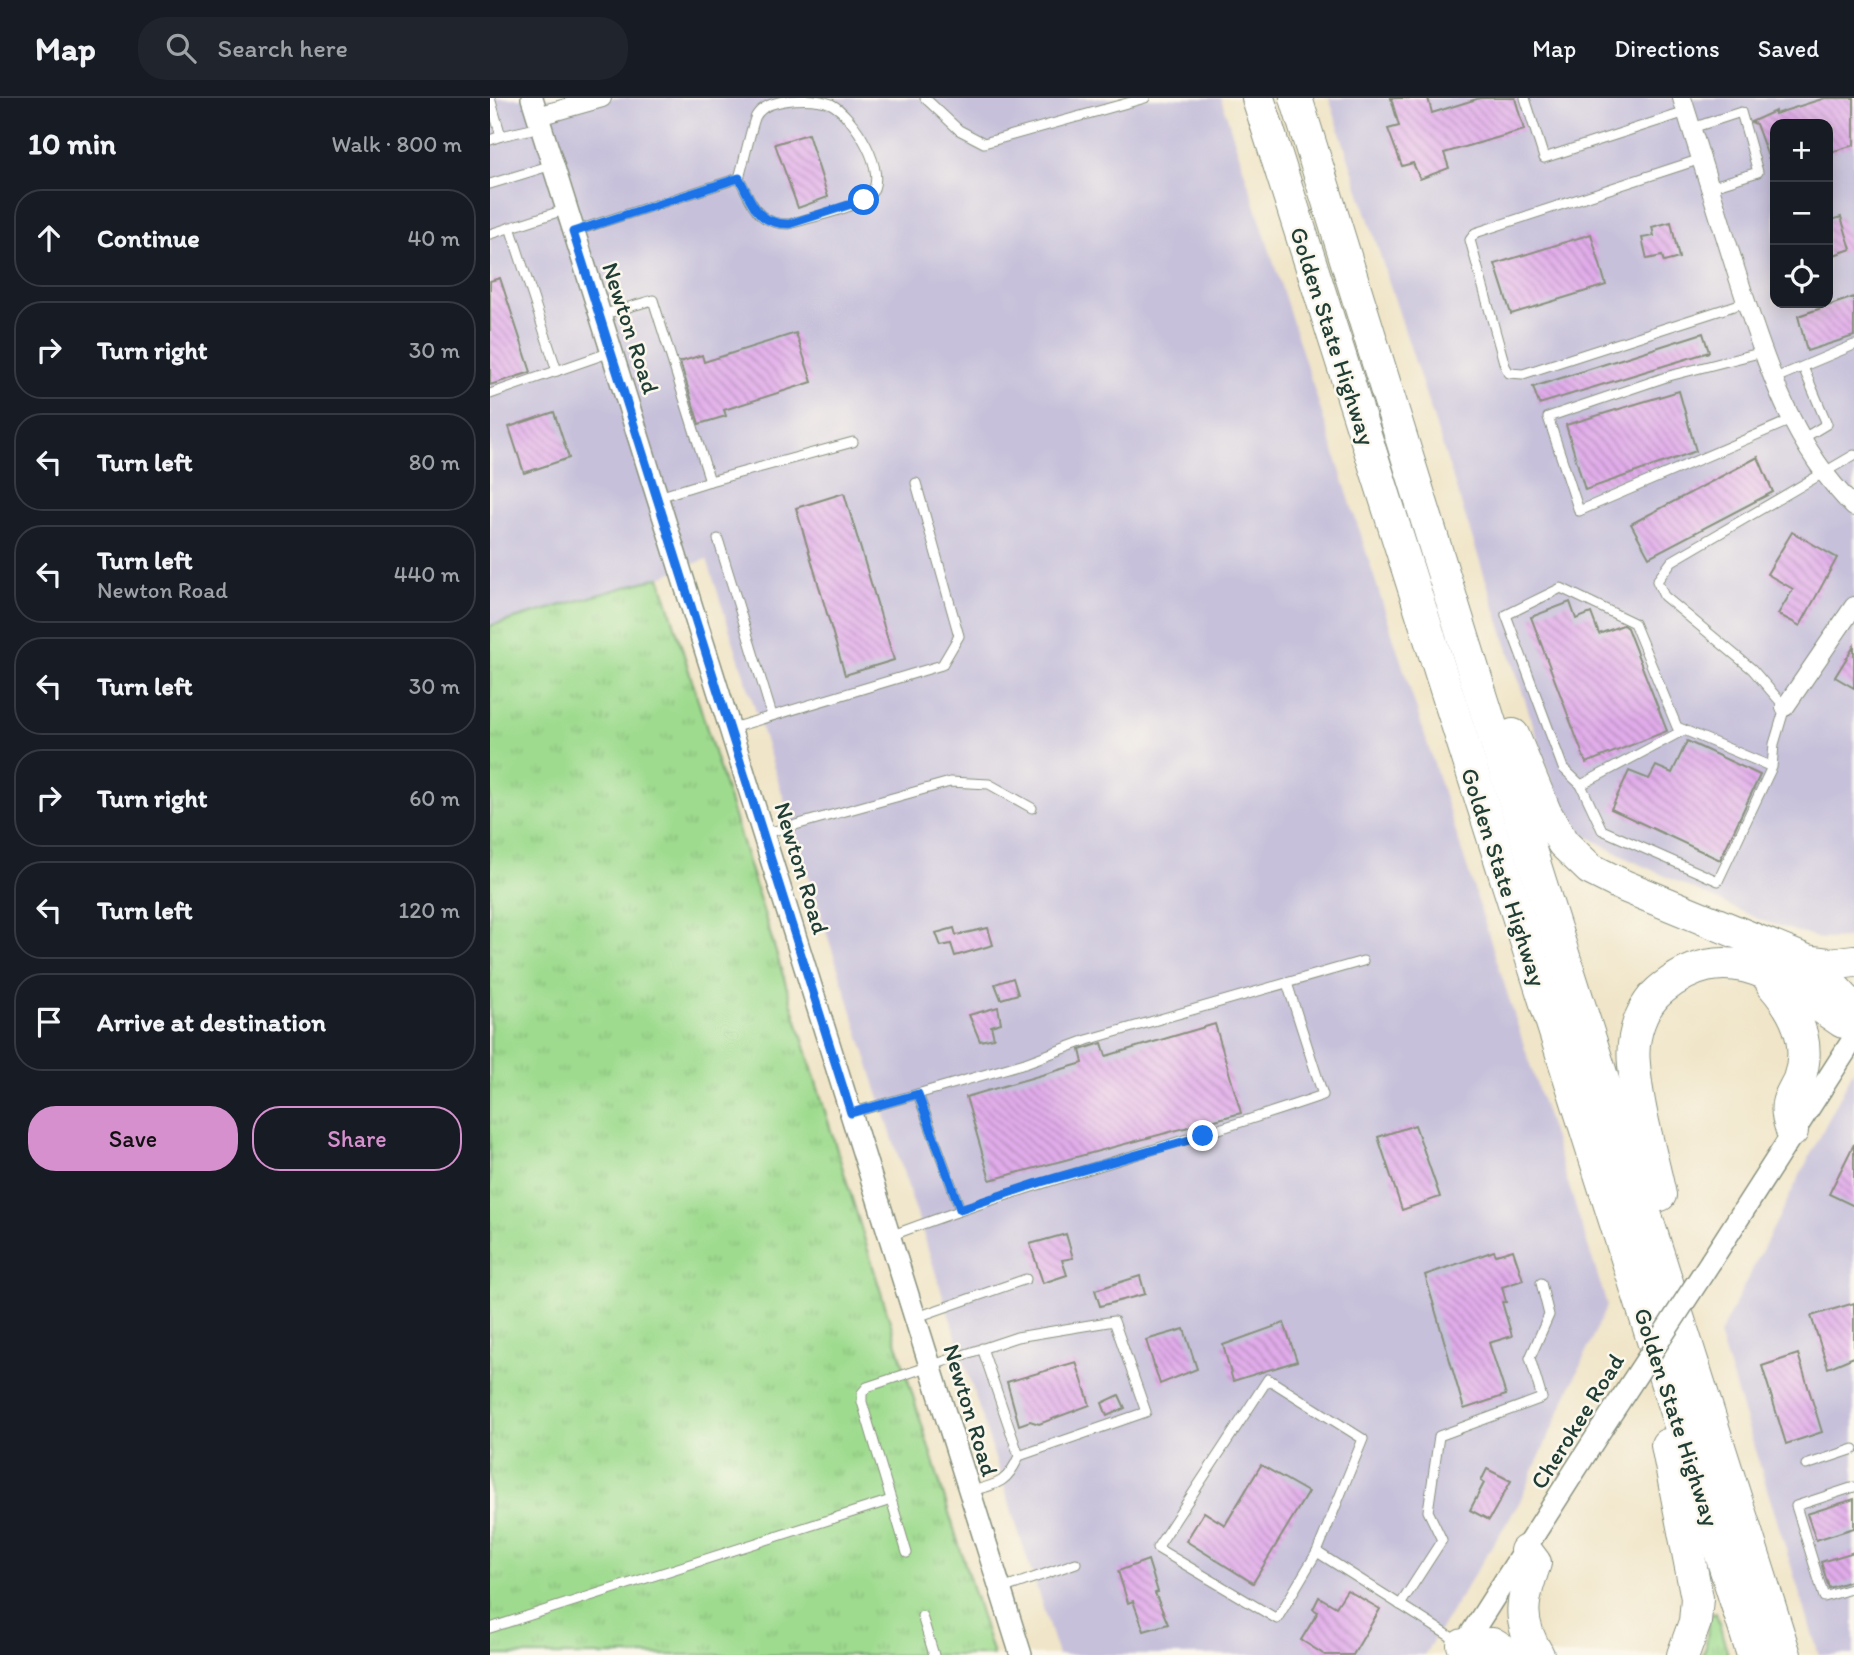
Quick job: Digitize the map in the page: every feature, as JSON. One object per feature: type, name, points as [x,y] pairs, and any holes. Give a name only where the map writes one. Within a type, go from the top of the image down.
[{"type":"highway","name":"Golden State Highway","points":[[1258,98],[1753,1655]]},
{"type":"highway","name":"Golden State Highway","points":[[1296,98],[1477,682],[1785,1655]]},
{"type":"highway","points":[[1477,682],[1496,693],[1545,812],[1563,843],[1590,869],[1769,962],[1786,963],[1836,990],[1854,1009]]},
{"type":"highway","points":[[1666,1274],[1669,1240],[1633,1063],[1635,1036],[1642,1013],[1656,993],[1681,973],[1705,964],[1807,961],[1830,964],[1854,961]]},
{"type":"highway","points":[[1769,962],[1777,978],[1843,1022],[1854,1021]]},
{"type":"highway","points":[[1769,962],[1795,1013],[1802,1036],[1804,1054],[1800,1078],[1788,1104],[1792,1131]]},
{"type":"highway","points":[[1655,1349],[1657,1397],[1697,1598],[1695,1622],[1683,1655]]},
{"type":"highway","points":[[1526,1551],[1535,1563],[1523,1598],[1523,1624],[1538,1655]]},
{"type":"highway","points":[[1464,1652],[1492,1644],[1510,1655]]},
{"type":"street","points":[[537,114],[602,98]]},
{"type":"street","points":[[1687,113],[1773,379],[1791,420],[1822,472],[1854,507]]},
{"type":"street","name":"Newton Road","points":[[537,114],[1021,1655]]},
{"type":"street","points":[[1785,706],[1854,606]]},
{"type":"street","name":"Cherokee Road","points":[[1464,1652],[1602,1428],[1854,1038]]},
{"type":"lane","points":[[491,98],[501,136]]},
{"type":"lane","points":[[811,98],[830,103],[858,127],[875,173],[872,193],[864,200],[789,224],[768,221],[757,212],[739,178],[754,118],[762,109],[774,103],[811,98]]},
{"type":"lane","points":[[925,98],[959,130],[984,143],[1145,98]]},
{"type":"lane","points":[[1525,98],[1544,158],[1687,113],[1741,112],[1758,172],[1710,187]]},
{"type":"lane","points":[[490,140],[537,114]]},
{"type":"lane","points":[[1700,159],[1475,233],[1470,240],[1505,366],[1509,373],[1523,374],[1746,302]]},
{"type":"lane","points":[[490,184],[553,164]]},
{"type":"lane","points":[[573,232],[739,178]]},
{"type":"lane","points":[[490,234],[566,209]]},
{"type":"lane","points":[[510,227],[557,371]]},
{"type":"lane","points":[[600,315],[653,300],[710,481]]},
{"type":"lane","points":[[1773,379],[1854,345]]},
{"type":"lane","points":[[490,394],[612,352]]},
{"type":"lane","points":[[1763,352],[1669,376],[1548,417],[1579,511],[1791,420]]},
{"type":"lane","points":[[1802,367],[1827,424],[1802,439]]},
{"type":"lane","points":[[657,498],[853,442]]},
{"type":"lane","points":[[1772,767],[1677,727],[1634,623],[1561,588],[1506,615],[1563,768],[1581,785],[1602,830],[1718,881],[1772,767],[1774,744],[1785,706],[1752,668],[1664,596],[1657,581],[1672,561],[1854,455]]},
{"type":"lane","points":[[730,729],[942,665],[959,636],[916,483]]},
{"type":"lane","points":[[719,539],[772,715]]},
{"type":"lane","points":[[1581,785],[1684,730]]},
{"type":"lane","points":[[763,834],[950,782],[989,784],[1032,808]]},
{"type":"lane","points":[[851,1113],[1025,1063],[1087,1040],[1363,961]]},
{"type":"lane","points":[[889,1236],[1041,1182],[1203,1136],[1323,1095],[1287,984]]},
{"type":"lane","points":[[918,1094],[960,1209]]},
{"type":"lane","points":[[915,1318],[1026,1279]]},
{"type":"lane","points":[[1400,1605],[1441,1541],[1428,1511],[1439,1436],[1542,1398],[1530,1358],[1549,1315],[1541,1283]]},
{"type":"lane","points":[[907,1553],[862,1393],[867,1387],[1017,1337],[1114,1321],[1146,1412],[1019,1456]]},
{"type":"lane","points":[[970,1492],[991,1486],[1010,1476],[1019,1456],[982,1348]]},
{"type":"lane","points":[[1268,1379],[1363,1439],[1317,1552],[1277,1619],[1157,1548],[1268,1379]]},
{"type":"lane","points":[[1806,1465],[1854,1449]]},
{"type":"lane","points":[[1854,1487],[1796,1506],[1825,1597],[1854,1588]]},
{"type":"lane","points":[[490,1628],[891,1500]]},
{"type":"lane","points":[[1317,1552],[1400,1605],[1464,1652]]},
{"type":"lane","points":[[1000,1590],[1076,1563]]},
{"type":"lane","points":[[922,1616],[934,1655]]},
{"type":"shaded area","points":[[490,98],[1221,98],[1607,1305],[1519,1503],[1424,1655],[1058,1655],[707,559],[660,577],[490,626]]},
{"type":"shaded area","points":[[1329,98],[1854,98],[1854,938],[1820,939],[1760,920],[1626,858],[1583,834],[1554,789]]},
{"type":"shaded area","points":[[1854,1069],[1854,1655],[1819,1655],[1719,1335]]},
{"type":"green space","points":[[660,577],[993,1655],[490,1655],[490,626]]},
{"type":"green space","points":[[1716,1613],[1728,1655],[1702,1655],[1706,1647],[1709,1615]]},
{"type":"building","points":[[1391,98],[1428,98],[1432,113],[1480,98],[1515,98],[1524,130],[1444,153],[1449,168],[1420,179],[1413,163],[1402,166],[1388,129],[1399,126]]},
{"type":"building","points":[[1825,98],[1854,98],[1854,145],[1833,151],[1833,119],[1770,119],[1770,162],[1756,124],[1751,122],[1775,111],[1775,114]]},
{"type":"building","points":[[808,134],[828,197],[798,208],[775,144]]},
{"type":"building","points":[[1841,217],[1851,249],[1833,255],[1833,245],[1833,219]]},
{"type":"building","points":[[1671,222],[1679,258],[1664,262],[1662,256],[1647,259],[1642,238],[1654,236],[1652,227]]},
{"type":"building","points":[[1591,234],[1606,285],[1511,314],[1495,264]]},
{"type":"building","points":[[500,278],[531,372],[490,385],[490,281]]},
{"type":"building","points":[[1854,297],[1854,336],[1807,351],[1798,316],[1822,308],[1833,308],[1833,304]]},
{"type":"building","points":[[796,333],[812,382],[724,410],[726,416],[699,424],[680,362],[702,355],[704,362]]},
{"type":"building","points":[[1703,333],[1709,352],[1539,404],[1533,387]]},
{"type":"building","points":[[1679,391],[1696,451],[1585,490],[1566,425]]},
{"type":"building","points":[[554,412],[569,458],[524,473],[509,427]]},
{"type":"building","points":[[1758,457],[1773,492],[1649,557],[1631,524]]},
{"type":"building","points":[[844,493],[894,660],[845,675],[796,508]]},
{"type":"building","points":[[1792,532],[1837,558],[1800,626],[1778,614],[1793,589],[1767,574]]},
{"type":"building","points":[[1570,602],[1576,619],[1591,613],[1599,634],[1623,625],[1627,628],[1667,731],[1586,763],[1531,617]]},
{"type":"building","points":[[1854,646],[1854,688],[1835,677]]},
{"type":"building","points":[[1687,741],[1760,775],[1720,860],[1611,809],[1629,771],[1649,779],[1656,766],[1672,773]]},
{"type":"building","points":[[954,928],[956,935],[988,928],[993,945],[955,956],[951,944],[941,946],[936,933]]},
{"type":"building","points":[[1013,978],[1018,994],[1001,999],[995,984]]},
{"type":"building","points":[[998,1007],[1001,1023],[991,1026],[994,1038],[980,1041],[969,1015]]},
{"type":"building","points":[[1215,1024],[1241,1113],[990,1180],[966,1097],[1083,1063],[1080,1050],[1102,1043],[1106,1056]]},
{"type":"building","points":[[1415,1125],[1440,1197],[1402,1210],[1378,1137]]},
{"type":"building","points":[[1854,1144],[1854,1206],[1829,1194]]},
{"type":"building","points":[[1066,1234],[1073,1258],[1062,1260],[1067,1275],[1043,1283],[1030,1244]]},
{"type":"building","points":[[1513,1250],[1523,1280],[1502,1287],[1506,1302],[1502,1302],[1512,1336],[1489,1343],[1506,1395],[1464,1409],[1425,1275],[1494,1251],[1496,1255]]},
{"type":"building","points":[[1140,1276],[1145,1294],[1100,1306],[1095,1290]]},
{"type":"building","points":[[1854,1303],[1854,1357],[1828,1368],[1811,1316]]},
{"type":"building","points":[[1284,1323],[1297,1361],[1233,1381],[1223,1345]]},
{"type":"building","points":[[1184,1329],[1197,1369],[1160,1384],[1146,1340]]},
{"type":"building","points":[[1798,1354],[1822,1432],[1786,1444],[1762,1366]]},
{"type":"building","points":[[1076,1362],[1090,1405],[1039,1424],[1030,1421],[1019,1425],[1007,1382]]},
{"type":"building","points":[[1119,1395],[1125,1408],[1107,1416],[1102,1403]]},
{"type":"building","points":[[1261,1465],[1308,1492],[1253,1583],[1186,1541],[1204,1512],[1225,1525]]},
{"type":"building","points":[[1487,1469],[1511,1481],[1489,1520],[1470,1510],[1484,1483],[1481,1481]]},
{"type":"building","points":[[1854,1499],[1854,1528],[1816,1540],[1807,1514]]},
{"type":"building","points":[[1854,1552],[1854,1580],[1829,1588],[1821,1562]]},
{"type":"building","points":[[1148,1560],[1158,1592],[1155,1593],[1168,1624],[1144,1631],[1133,1601],[1128,1603],[1118,1571]]},
{"type":"building","points":[[1347,1590],[1380,1609],[1353,1655],[1325,1655],[1301,1640],[1318,1612],[1313,1609],[1319,1597],[1336,1607]]},
{"type":"route","points":[[864,200],[789,224],[779,224],[768,221],[757,212],[739,178],[573,232],[851,1113],[918,1094],[960,1209],[1041,1182],[1203,1136]]}]
